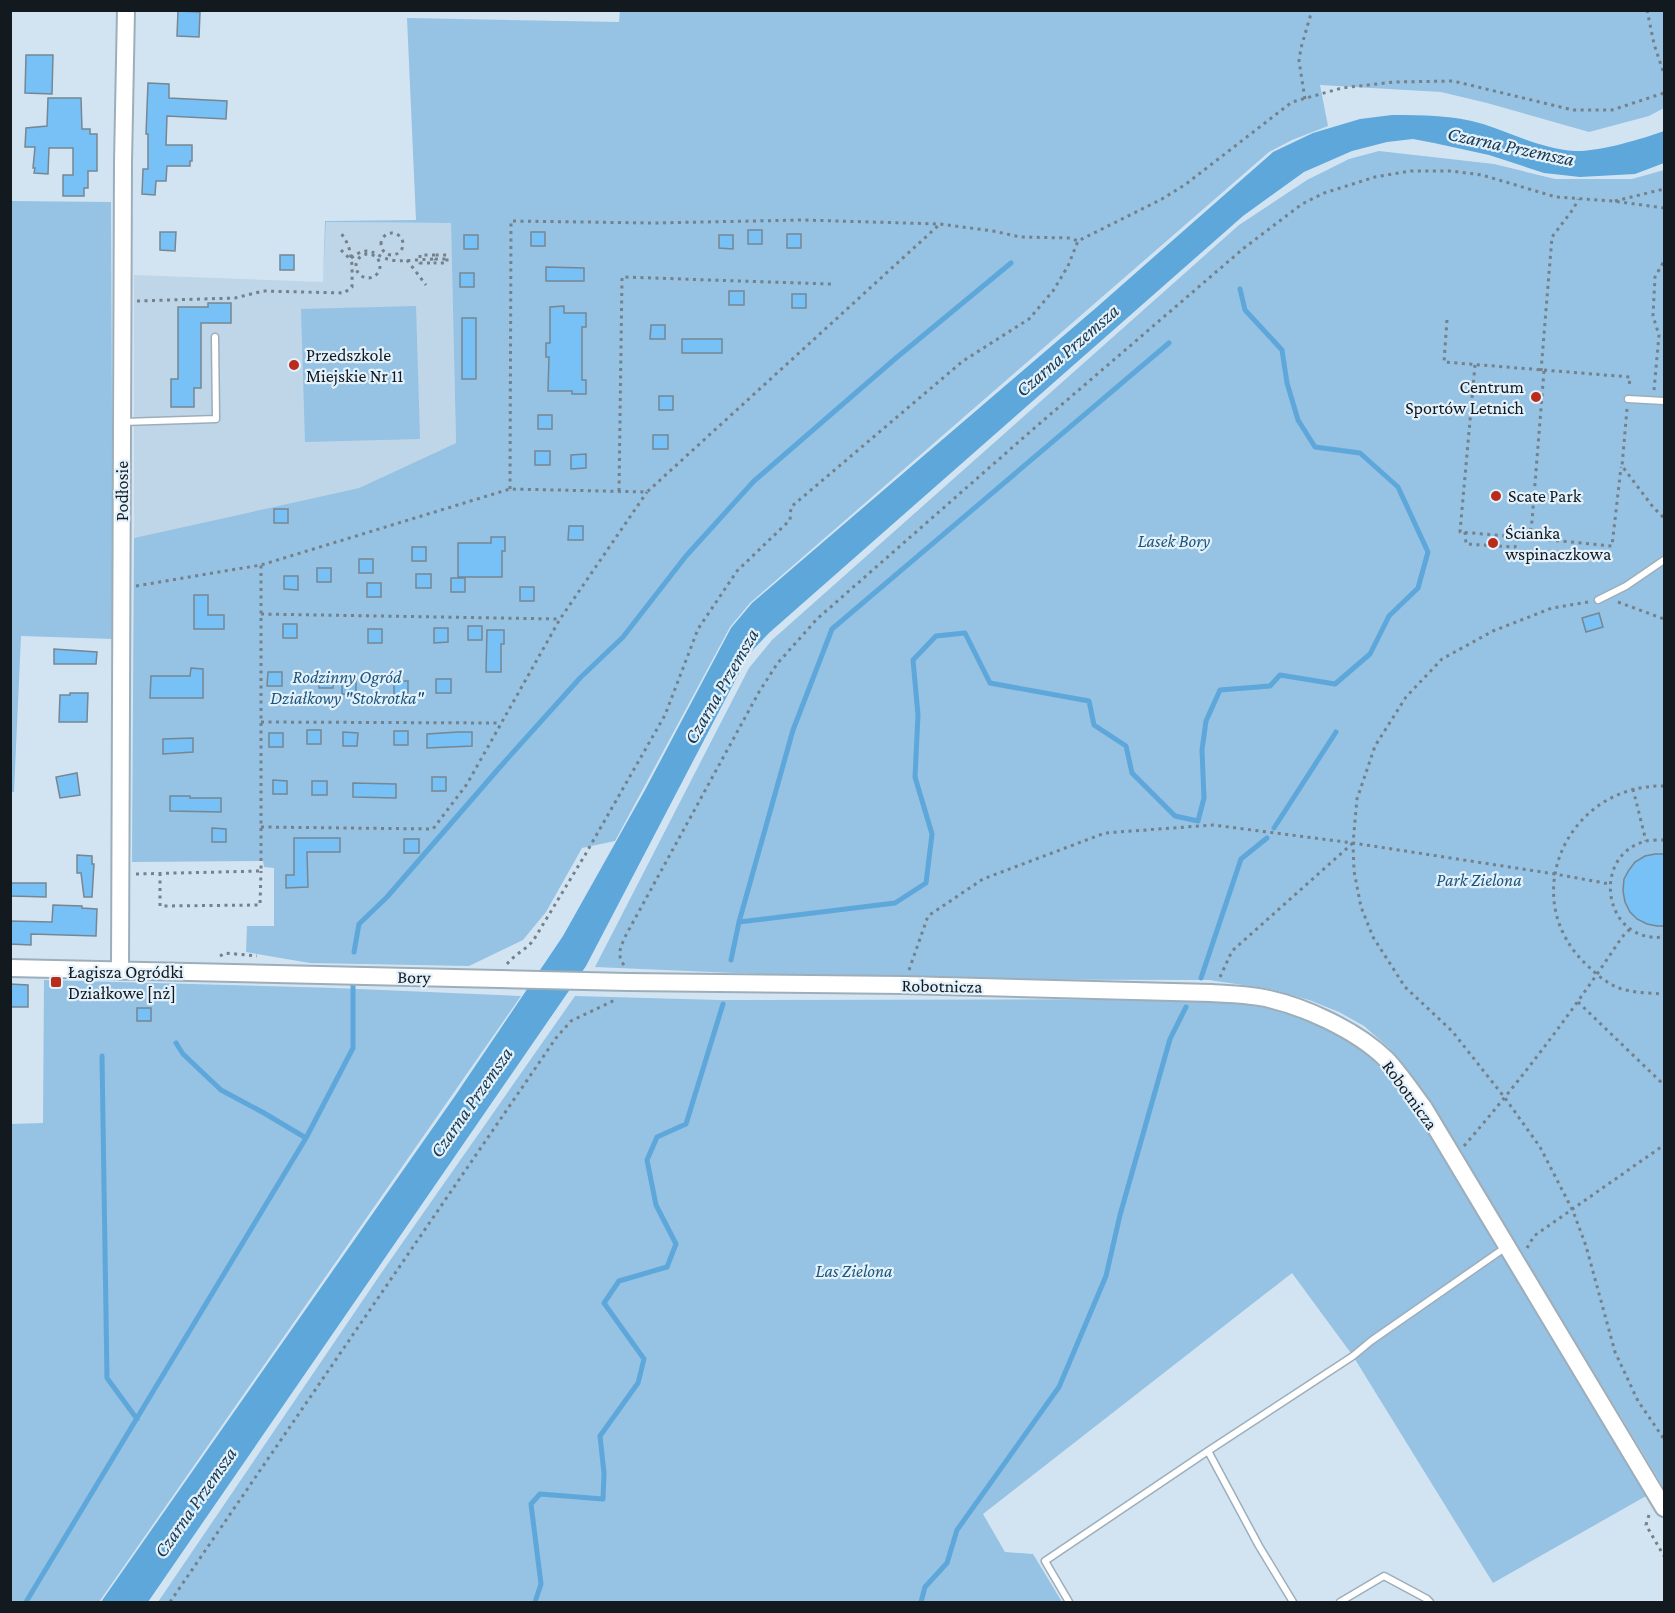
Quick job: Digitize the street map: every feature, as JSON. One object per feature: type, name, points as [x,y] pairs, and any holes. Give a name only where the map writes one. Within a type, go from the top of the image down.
[{"type":"street","name":"Podłosie","points":[[120,970],[123,162],[126,10]]},
{"type":"street","name":"Bory","points":[[10,968],[467,979],[817,984]]},
{"type":"street","name":"Robotnicza","points":[[817,984],[1212,993],[1258,997],[1296,1006],[1362,1040],[1387,1060],[1424,1108],[1665,1508]]},
{"type":"lane","points":[[123,422],[216,419],[215,338]]},
{"type":"lane","points":[[1628,399],[1665,401]]},
{"type":"lane","points":[[1598,600],[1626,586],[1665,560]]},
{"type":"lane","points":[[1069,1602],[1045,1561],[1353,1356],[1371,1341],[1510,1253]]},
{"type":"lane","points":[[1208,1451],[1259,1546],[1293,1602]]},
{"type":"lane","points":[[1340,1602],[1384,1576],[1430,1602]]},
{"type":"path","points":[[1305,99],[1299,62],[1312,10]]},
{"type":"path","points":[[1647,10],[1654,44],[1665,74]]},
{"type":"path","points":[[506,966],[533,941],[585,855],[665,715],[698,629],[737,571],[790,520],[791,507],[963,362],[1029,319],[1053,291],[1068,266],[1078,241],[1162,199],[1186,184],[1292,102],[1342,88],[1394,82],[1453,81],[1573,110],[1612,110],[1665,93]]},
{"type":"path","points":[[170,1602],[556,1038],[571,1022],[627,982],[620,956],[621,945],[626,935],[759,692],[777,664],[817,619],[1244,248],[1302,204],[1324,193],[1375,177],[1412,171],[1451,171],[1482,175],[1556,197],[1665,208]]},
{"type":"path","points":[[1613,201],[1665,189]]},
{"type":"path","points":[[1529,538],[1552,237],[1578,199]]},
{"type":"path","points":[[510,489],[511,221],[654,223],[802,220],[940,224],[1020,237],[1070,238],[1078,241]]},
{"type":"path","points":[[261,827],[432,830],[467,784],[560,619],[647,492],[940,224]]},
{"type":"path","points":[[340,232],[348,242],[353,262],[358,273],[368,278],[375,275],[379,268],[375,257],[368,254],[353,262]]},
{"type":"path","points":[[132,302],[235,298],[262,291],[344,293],[352,287],[353,262],[360,251],[368,250],[388,257],[399,254],[403,247],[403,240],[391,233],[384,236],[381,243],[382,251],[388,257],[391,260],[447,259]]},
{"type":"path","points":[[341,250],[353,262]]},
{"type":"path","points":[[407,260],[426,285]]},
{"type":"path","points":[[1653,400],[1659,335],[1653,316],[1655,278],[1664,261]]},
{"type":"path","points":[[619,491],[622,277],[831,284]]},
{"type":"path","points":[[1447,320],[1444,362],[1630,377],[1612,546],[1460,532],[1475,365]]},
{"type":"path","points":[[1622,466],[1653,507],[1665,518]]},
{"type":"path","points":[[122,588],[261,565],[510,489],[647,492]]},
{"type":"path","points":[[1465,532],[1466,544],[1515,547],[1519,537]]},
{"type":"path","points":[[160,873],[160,906],[260,905],[261,565]]},
{"type":"path","points":[[1665,619],[1618,602],[1598,600],[1552,608],[1493,631],[1442,659],[1406,697],[1374,746],[1357,799],[1353,843],[1354,871],[1361,907],[1373,937],[1405,987],[1452,1031],[1540,1147],[1573,1211],[1586,1246],[1615,1352],[1638,1401],[1665,1439]]},
{"type":"path","points":[[261,614],[560,619]]},
{"type":"path","points":[[261,722],[501,723]]},
{"type":"path","points":[[1665,786],[1633,789],[1610,797],[1590,811],[1573,829],[1562,850],[1553,884],[1555,908],[1562,931],[1580,960],[1597,975],[1618,988],[1665,994]]},
{"type":"path","points":[[1633,789],[1646,841]]},
{"type":"path","points":[[904,985],[928,916],[982,879],[1105,833],[1213,825],[1353,843],[1610,884]]},
{"type":"path","points":[[1665,840],[1646,841],[1632,847],[1621,857],[1613,870],[1610,884],[1614,909],[1621,920],[1645,936],[1665,938]]},
{"type":"path","points":[[1212,993],[1232,951],[1353,843]]},
{"type":"path","points":[[122,874],[261,871]]},
{"type":"path","points":[[1454,1159],[1505,1098],[1578,1002],[1630,928]]},
{"type":"path","points":[[1578,1002],[1665,1085]]},
{"type":"path","points":[[1510,1253],[1525,1251],[1534,1236],[1665,1145]]},
{"type":"shaded area","name":"Przedszkole Miejskie Nr 11","points":[[326,222],[451,223],[456,443],[359,488],[134,538],[134,275],[323,282]]},
{"type":"green space","name":"Rodzinny Ogród Działkowy \"Stokrotka\"","points":[[620,10],[1664,11],[1664,108],[1649,116],[1589,132],[1441,92],[1320,85],[1328,126],[1269,152],[750,603],[730,627],[615,841],[582,848],[546,912],[523,940],[469,966],[310,963],[246,952],[247,926],[274,926],[274,868],[264,867],[263,861],[132,862],[134,538],[359,488],[456,443],[451,223],[326,222],[323,282],[325,221],[416,220],[407,18],[619,22]]},
{"type":"green space","name":"Park Zielona","points":[[1379,151],[1494,164],[1555,179],[1632,179],[1664,170],[1664,1488],[1425,1093],[1388,1047],[1364,1026],[1339,1012],[1309,1000],[1270,989],[1209,980],[874,979],[595,967],[749,668],[772,640],[1239,225],[1307,180],[1349,159]]},
{"type":"green space","points":[[11,201],[111,202],[113,639],[21,636],[14,792],[11,792]]},
{"type":"green space","points":[[416,306],[420,439],[305,442],[301,309]]},
{"type":"green space","points":[[44,980],[521,996],[99,1602],[11,1602],[10,1124],[43,1123]]},
{"type":"green space","name":"Las Zielona","points":[[575,996],[719,1000],[1207,999],[1276,1011],[1319,1025],[1359,1048],[1412,1102],[1646,1496],[1493,1583],[1353,1356],[1292,1273],[983,1514],[1005,1552],[1033,1554],[1062,1602],[158,1602],[382,1272]]},
{"type":"water","name":"Czarna Przemsza","points":[[1392,115],[1427,115],[1460,119],[1483,124],[1540,144],[1575,151],[1607,147],[1664,131],[1664,163],[1635,174],[1580,177],[1544,173],[1489,155],[1413,139],[1387,142],[1352,151],[1304,172],[1243,216],[769,633],[749,654],[586,966],[148,1602],[101,1602],[455,1096],[563,936],[645,790],[731,628],[752,603],[1097,307],[1273,152],[1313,133],[1360,119]]},
{"type":"building","points":[[178,11],[200,12],[199,37],[177,36]]},
{"type":"building","points":[[26,55],[53,55],[52,94],[25,93]]},
{"type":"building","points":[[148,83],[169,84],[169,98],[227,101],[226,119],[167,116],[166,145],[192,145],[192,161],[190,161],[190,166],[167,166],[166,181],[156,181],[155,195],[142,194],[143,169],[148,169],[148,134],[146,134]]},
{"type":"building","points":[[48,98],[81,98],[82,129],[90,129],[90,134],[97,134],[97,171],[88,171],[88,188],[84,188],[84,196],[63,196],[63,175],[73,175],[73,148],[49,148],[48,174],[34,173],[35,147],[25,147],[26,128],[47,126]]},
{"type":"building","points":[[748,230],[762,230],[762,244],[748,244]]},
{"type":"building","points":[[160,232],[176,232],[175,251],[160,250]]},
{"type":"building","points":[[531,232],[545,232],[545,246],[531,246]]},
{"type":"building","points":[[787,234],[801,234],[801,248],[787,248]]},
{"type":"building","points":[[464,235],[478,235],[478,249],[464,249]]},
{"type":"building","points":[[719,235],[733,235],[733,249],[719,248]]},
{"type":"building","points":[[280,255],[294,255],[294,270],[280,270]]},
{"type":"building","points":[[546,267],[584,268],[584,281],[546,281]]},
{"type":"building","points":[[460,273],[474,273],[474,287],[460,287]]},
{"type":"building","points":[[729,291],[744,291],[744,305],[729,305]]},
{"type":"building","points":[[792,294],[806,294],[806,308],[792,308]]},
{"type":"building","points":[[208,303],[231,303],[231,323],[201,323],[201,388],[194,388],[194,407],[171,407],[171,379],[178,379],[178,307],[208,307]]},
{"type":"building","points":[[564,306],[564,313],[586,313],[586,327],[582,327],[582,380],[586,380],[586,394],[572,394],[572,391],[548,391],[549,357],[546,357],[546,343],[550,343],[550,307]]},
{"type":"building","points":[[462,318],[476,318],[476,379],[462,379]]},
{"type":"building","points":[[651,325],[665,325],[665,339],[650,339]]},
{"type":"building","points":[[682,339],[722,339],[722,353],[682,353]]},
{"type":"building","points":[[659,396],[673,396],[673,410],[659,410]]},
{"type":"building","points":[[538,415],[552,415],[552,429],[538,429]]},
{"type":"building","points":[[653,435],[668,435],[668,449],[653,449]]},
{"type":"building","points":[[535,451],[550,451],[550,465],[535,465]]},
{"type":"building","points":[[586,454],[586,468],[571,469],[571,455]]},
{"type":"building","points":[[274,509],[288,509],[288,523],[274,523]]},
{"type":"building","points":[[569,526],[583,526],[583,540],[568,540]]},
{"type":"building","points":[[491,537],[505,537],[505,551],[502,551],[502,577],[458,577],[458,543],[491,543]]},
{"type":"building","points":[[412,547],[426,547],[426,561],[412,561]]},
{"type":"building","points":[[359,559],[373,559],[373,573],[359,573]]},
{"type":"building","points":[[317,568],[331,568],[331,582],[317,582]]},
{"type":"building","points":[[416,574],[431,574],[431,588],[416,588]]},
{"type":"building","points":[[284,576],[298,576],[298,590],[284,589]]},
{"type":"building","points":[[451,578],[465,578],[465,592],[451,592]]},
{"type":"building","points":[[367,583],[381,583],[381,597],[367,597]]},
{"type":"building","points":[[520,587],[534,587],[534,601],[520,601]]},
{"type":"building","points":[[194,595],[208,595],[208,615],[224,615],[224,629],[194,629]]},
{"type":"building","points":[[1599,613],[1603,627],[1586,632],[1582,618]]},
{"type":"building","points":[[283,624],[297,624],[297,638],[283,638]]},
{"type":"building","points":[[468,626],[482,626],[482,640],[468,640]]},
{"type":"building","points":[[434,628],[448,628],[448,642],[434,643]]},
{"type":"building","points":[[368,629],[382,629],[382,643],[368,643]]},
{"type":"building","points":[[487,630],[504,630],[504,644],[501,644],[501,672],[486,672]]},
{"type":"building","points":[[54,649],[97,652],[96,664],[54,664]]},
{"type":"building","points":[[191,668],[203,669],[203,698],[150,698],[151,676],[190,676]]},
{"type":"building","points":[[268,672],[282,672],[282,686],[267,686]]},
{"type":"building","points":[[319,674],[333,674],[333,688],[319,688]]},
{"type":"building","points":[[436,679],[451,679],[451,693],[436,693]]},
{"type":"building","points":[[342,680],[356,680],[356,694],[342,694]]},
{"type":"building","points":[[394,681],[408,681],[408,695],[394,695]]},
{"type":"building","points":[[70,693],[88,693],[87,722],[59,722],[60,695],[70,695]]},
{"type":"building","points":[[307,730],[321,730],[321,744],[307,744]]},
{"type":"building","points":[[394,731],[408,731],[408,745],[394,745]]},
{"type":"building","points":[[343,732],[358,733],[357,746],[343,746]]},
{"type":"building","points":[[472,732],[472,746],[427,748],[427,734]]},
{"type":"building","points":[[269,733],[283,733],[283,747],[269,747]]},
{"type":"building","points":[[193,738],[193,752],[163,754],[163,739]]},
{"type":"building","points":[[77,773],[80,795],[60,798],[56,777]]},
{"type":"building","points":[[432,777],[446,777],[446,791],[432,791]]},
{"type":"building","points":[[273,780],[287,781],[287,794],[273,794]]},
{"type":"building","points":[[312,781],[327,781],[327,795],[312,795]]},
{"type":"building","points":[[353,783],[396,784],[396,798],[353,797]]},
{"type":"building","points":[[170,796],[221,798],[221,812],[170,811]]},
{"type":"building","points":[[212,828],[226,829],[226,842],[212,842]]},
{"type":"building","points":[[294,838],[340,838],[340,852],[307,852],[308,887],[286,888],[286,875],[294,875]]},
{"type":"building","points":[[404,839],[419,839],[419,853],[404,853]]},
{"type":"building","points":[[1665,854],[1665,926],[1647,924],[1637,919],[1625,902],[1623,891],[1624,879],[1635,862],[1645,856]]},
{"type":"building","points":[[77,855],[92,856],[92,864],[94,864],[92,897],[84,897],[81,873],[77,873]]},
{"type":"building","points":[[10,883],[46,883],[46,897],[10,896]]},
{"type":"building","points":[[53,905],[97,909],[96,936],[31,934],[31,945],[10,944],[10,921],[52,922]]},
{"type":"building","points":[[10,984],[28,985],[28,1007],[10,1007]]},
{"type":"building","points":[[137,1008],[151,1008],[151,1021],[137,1021]]},
{"type":"waterway","points":[[354,952],[359,924],[387,897],[580,678],[623,637],[686,556],[754,481],[896,358],[1011,263]]},
{"type":"waterway","points":[[739,922],[895,903],[926,883],[932,834],[915,777],[918,715],[913,660],[936,636],[965,633],[990,683],[1089,701],[1094,725],[1126,746],[1132,773],[1175,816],[1198,821],[1204,798],[1202,750],[1206,721],[1220,690],[1270,686],[1280,675],[1335,684],[1370,654],[1389,616],[1418,588],[1428,552],[1398,487],[1360,453],[1315,447],[1298,420],[1287,383],[1282,350],[1245,310],[1240,289]]},
{"type":"waterway","points":[[731,960],[739,922],[793,730],[832,629],[1169,343]]},
{"type":"waterway","points":[[1274,828],[1336,732]]},
{"type":"waterway","points":[[1201,978],[1241,859],[1267,838]]},
{"type":"waterway","points":[[26,1602],[306,1138],[353,1048],[353,986]]},
{"type":"waterway","points":[[535,1602],[541,1584],[531,1504],[540,1494],[603,1499],[604,1473],[600,1436],[638,1383],[644,1359],[604,1303],[619,1281],[667,1267],[676,1244],[656,1205],[647,1160],[657,1137],[686,1124],[723,1004]]},
{"type":"waterway","points":[[921,1602],[925,1587],[947,1563],[957,1530],[1059,1387],[1106,1276],[1120,1215],[1170,1039],[1186,1007]]},
{"type":"waterway","points":[[176,1043],[183,1054],[221,1090],[306,1138]]},
{"type":"waterway","points":[[102,1056],[107,1378],[137,1419]]},
{"type":"place","name":"Przedszkole Miejskie Nr 11","points":[[294,365]]},
{"type":"place","name":"Centrum Sportów Letnich","points":[[1536,397]]},
{"type":"place","name":"Scate Park","points":[[1496,496]]},
{"type":"place","name":"Ścianka wspinaczkowa","points":[[1493,543]]},
{"type":"place","name":"Łagisza Ogródki Działkowe [nż]","points":[[56,982]]},
{"type":"park label","name":"Lasek Bory","points":[[1174,541]]}]
